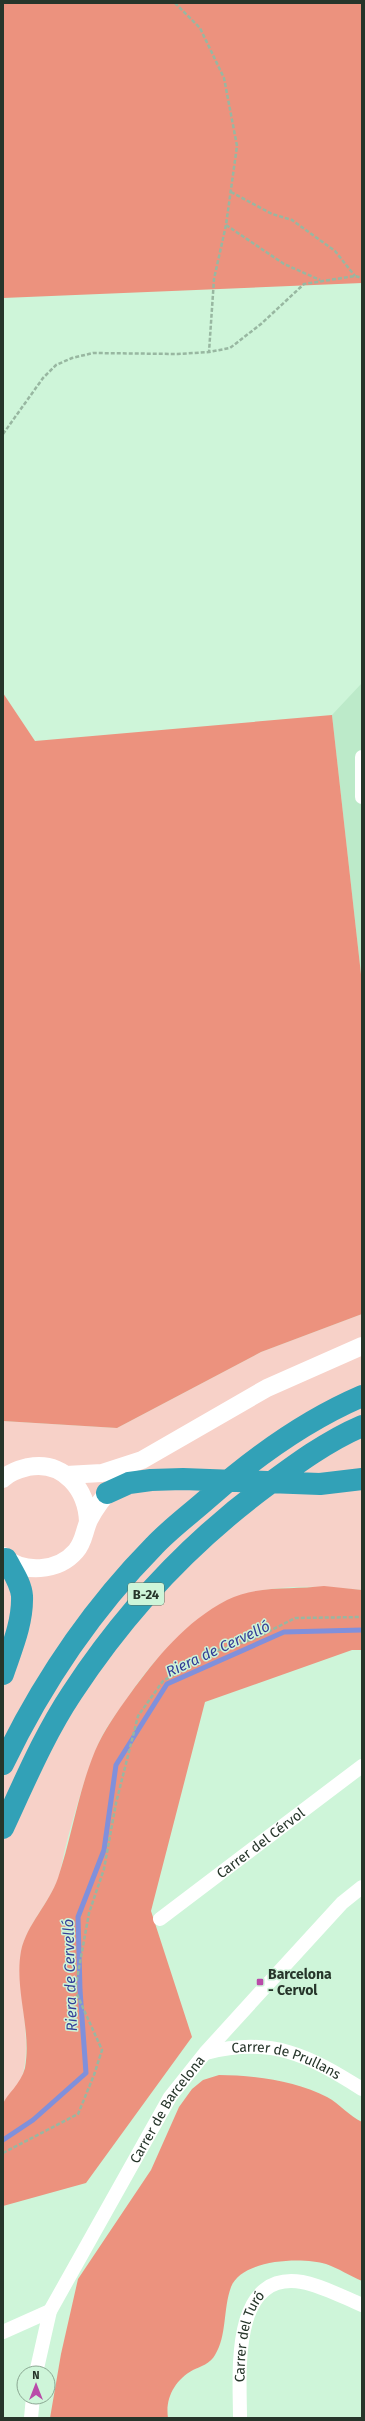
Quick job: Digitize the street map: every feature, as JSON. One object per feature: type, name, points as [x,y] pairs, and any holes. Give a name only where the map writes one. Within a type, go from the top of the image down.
[{"type":"highway","name":"B-24","points":[[3,1764],[19,1732],[75,1640],[154,1545],[258,1456],[302,1428],[362,1396]]},
{"type":"highway","name":"B-24","points":[[3,1828],[29,1772],[71,1694],[106,1643],[144,1596],[195,1544],[256,1494],[303,1459],[362,1426]]},
{"type":"highway","points":[[107,1493],[129,1483],[152,1480],[183,1479],[320,1484],[362,1480]]},
{"type":"highway","points":[[3,1674],[17,1632],[22,1596],[17,1580],[5,1558]]},
{"type":"street","points":[[362,757],[362,798]]},
{"type":"street","points":[[88,1522],[107,1493],[125,1473],[142,1460],[267,1388],[362,1346]]},
{"type":"street","points":[[66,1474],[102,1473],[142,1460]]},
{"type":"street","points":[[3,1478],[19,1469],[35,1466],[51,1468],[66,1474],[76,1484],[84,1495],[88,1508],[88,1522],[84,1538],[75,1552],[62,1562],[47,1568],[30,1569],[5,1558]]},
{"type":"street","name":"Carrer del Cérvol","points":[[160,1919],[362,1766]]},
{"type":"street","name":"Carrer de Barcelona","points":[[38,2365],[50,2311],[170,2097],[205,2053],[342,1904],[362,1887]]},
{"type":"street","name":"Carrer de Prullans","points":[[205,2053],[243,2046],[298,2054],[326,2066],[362,2090]]},
{"type":"street","name":"Carrer del Turó","points":[[240,2418],[240,2362],[244,2326],[251,2307],[262,2292],[284,2282],[302,2282],[362,2305]]},
{"type":"street","points":[[3,2332],[50,2311]]},
{"type":"street","points":[[31,2418],[32,2405]]},
{"type":"path","points":[[175,3],[200,28],[224,78],[237,146],[226,225],[214,279],[209,352]]},
{"type":"path","points":[[231,192],[272,214],[292,220],[335,251],[355,276]]},
{"type":"path","points":[[226,225],[284,264],[321,280]]},
{"type":"path","points":[[3,434],[43,378],[56,366],[72,358],[93,353],[209,352],[230,348],[261,324],[304,284],[321,280],[355,276],[362,278]]},
{"type":"path","points":[[3,2153],[78,2114],[102,2050],[75,1990],[89,1913],[104,1868],[123,1774],[138,1716],[163,1681],[210,1653],[256,1638],[295,1618],[362,1617]]},
{"type":"shaded area","points":[[3,3],[362,3],[362,283],[3,298]]},
{"type":"shaded area","points":[[362,683],[362,983],[332,715]]},
{"type":"shaded area","points":[[3,693],[35,741],[332,715],[362,983],[362,1314],[261,1352],[117,1428],[3,1421]]},
{"type":"shaded area","points":[[362,1314],[362,1590],[329,1587],[279,1588],[246,1594],[227,1601],[208,1613],[172,1643],[147,1670],[132,1691],[98,1744],[80,1794],[58,1879],[49,1898],[27,1933],[21,1953],[20,1970],[26,2033],[26,2054],[23,2074],[16,2090],[3,2103],[3,1421],[117,1428],[261,1352]]},
{"type":"shaded area","points":[[324,1586],[362,1590],[362,1650],[352,1650],[205,1702],[151,1911],[192,2037],[86,2183],[3,2206],[2,2107],[23,2074],[27,2053],[19,1966],[21,1951],[28,1932],[49,1897],[58,1878],[84,1782],[99,1743],[120,1708],[161,1654],[185,1630],[212,1609],[238,1595],[250,1592]]},
{"type":"shaded area","points":[[219,2075],[246,2076],[288,2083],[315,2091],[327,2097],[362,2122],[362,2281],[326,2264],[315,2262],[274,2262],[247,2271],[237,2278],[231,2287],[219,2348],[213,2358],[187,2374],[176,2384],[168,2403],[168,2418],[50,2418],[52,2405],[56,2405],[56,2383],[61,2354],[78,2279],[151,2170],[179,2107],[192,2089],[203,2080]]},
{"type":"waterway","name":"Riera de Cervelló","points":[[3,2140],[33,2120],[86,2073],[80,1990],[78,1917],[104,1850],[116,1765],[167,1684],[284,1632],[362,1630]]},
{"type":"place","name":"Barcelona - Cervol","points":[[260,1982]]}]
